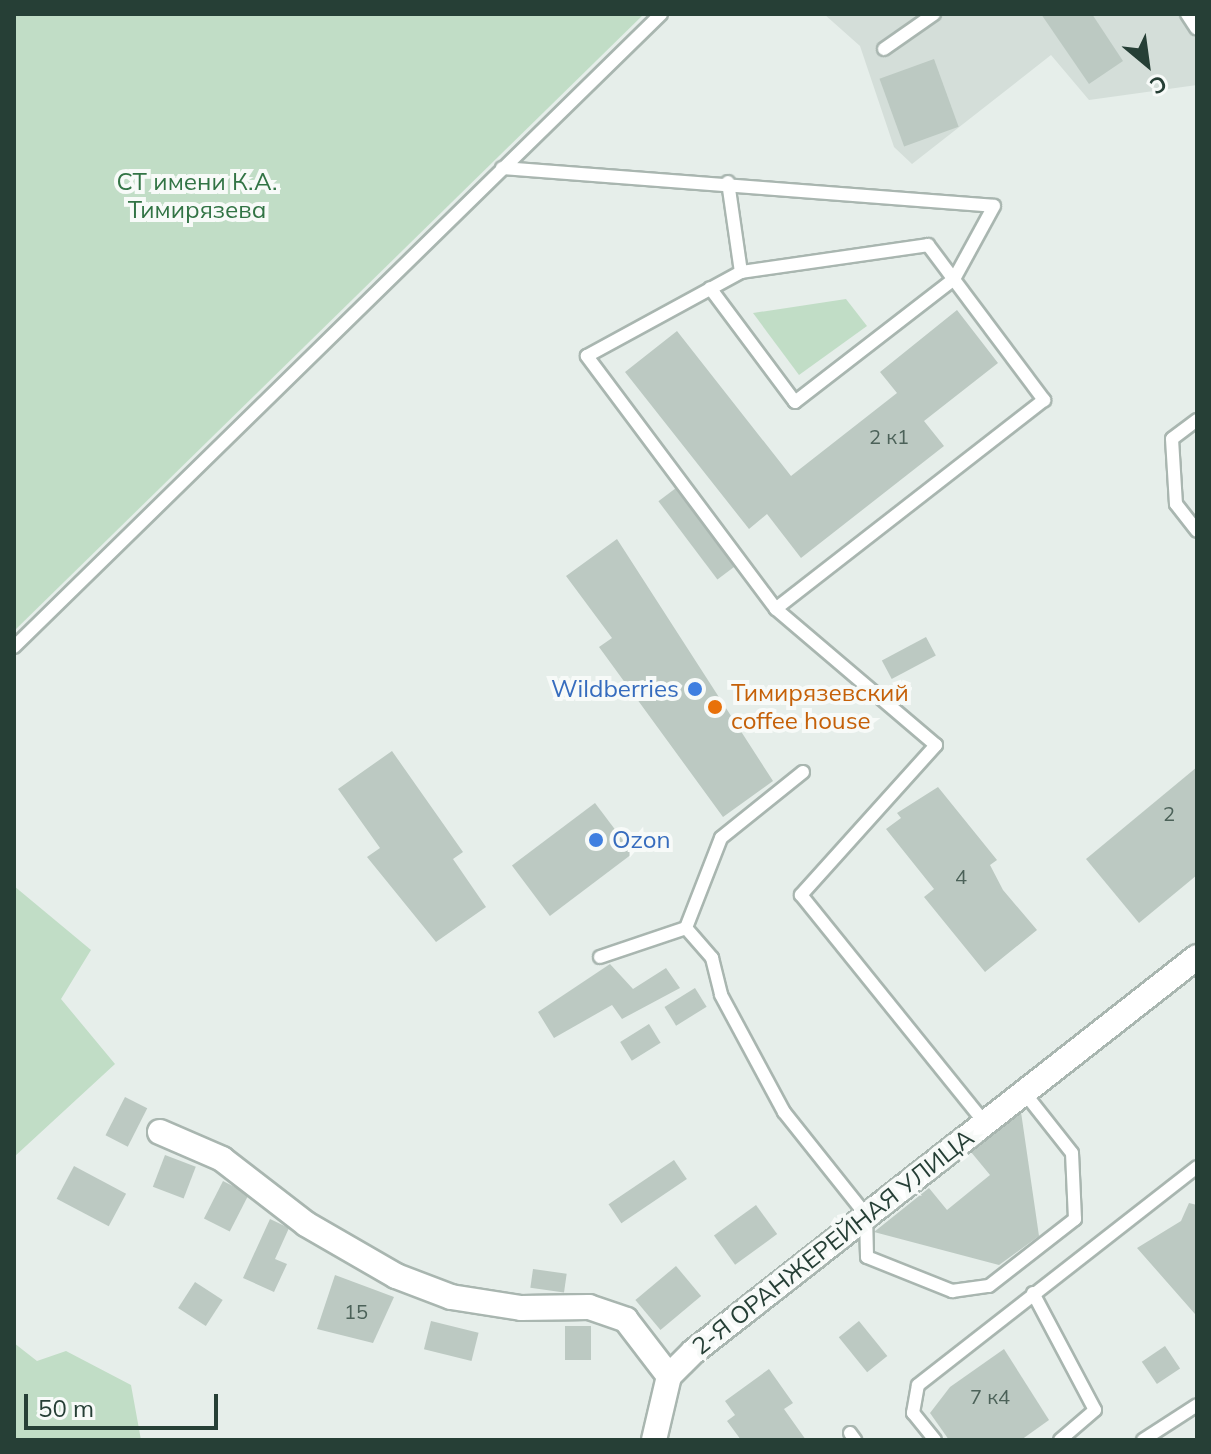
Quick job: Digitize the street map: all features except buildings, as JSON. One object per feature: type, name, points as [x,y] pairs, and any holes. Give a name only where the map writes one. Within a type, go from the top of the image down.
[{"type":"street","name":"2-Я ОРАНЖЕРЕЙНАЯ УЛИЦА","points":[[160,1132],[222,1159],[306,1224],[396,1276],[451,1297],[521,1308],[589,1307],[626,1320],[669,1376],[866,1215],[1197,957]]},
{"type":"street","points":[[654,1440],[669,1376]]},
{"type":"lane","points":[[14,647],[661,14]]},
{"type":"lane","points":[[884,49],[934,14]]},
{"type":"lane","points":[[1187,14],[1196,28]]},
{"type":"lane","points":[[502,168],[728,182],[994,206],[954,279],[795,402],[710,288]]},
{"type":"lane","points":[[728,182],[741,272]]},
{"type":"lane","points":[[776,609],[1044,400],[928,245],[741,272],[587,356],[776,609],[936,745],[801,895],[984,1122]]},
{"type":"lane","points":[[1197,420],[1172,439],[1176,504],[1197,531]]},
{"type":"lane","points":[[686,928],[721,838],[803,772]]},
{"type":"lane","points":[[600,957],[686,928]]},
{"type":"lane","points":[[686,928],[712,958],[721,995],[784,1112],[866,1215],[867,1257],[952,1291],[989,1286],[1075,1219],[1072,1153],[1023,1091]]},
{"type":"lane","points":[[935,1440],[913,1413],[918,1385],[1197,1167]]},
{"type":"lane","points":[[1033,1293],[1095,1410],[1060,1440]]},
{"type":"lane","points":[[1143,1440],[1197,1405]]},
{"type":"shaded area","points":[[824,14],[1197,14],[1197,85],[1089,100],[1051,55],[912,164],[894,147],[860,46]]},
{"type":"green space","name":"СТ имени К.А. Тимирязева","points":[[14,14],[644,14],[14,631]]},
{"type":"green space","points":[[846,299],[867,326],[799,375],[753,313]]},
{"type":"green space","points":[[14,886],[91,950],[61,999],[115,1064],[14,1157]]},
{"type":"green space","points":[[14,1343],[37,1361],[66,1351],[131,1385],[141,1440],[14,1440]]},
{"type":"place","name":"Wildberries","points":[[695,689]]},
{"type":"place","name":"Тимирязевский coffee house","points":[[715,707]]},
{"type":"place","name":"Ozon","points":[[596,840]]}]
